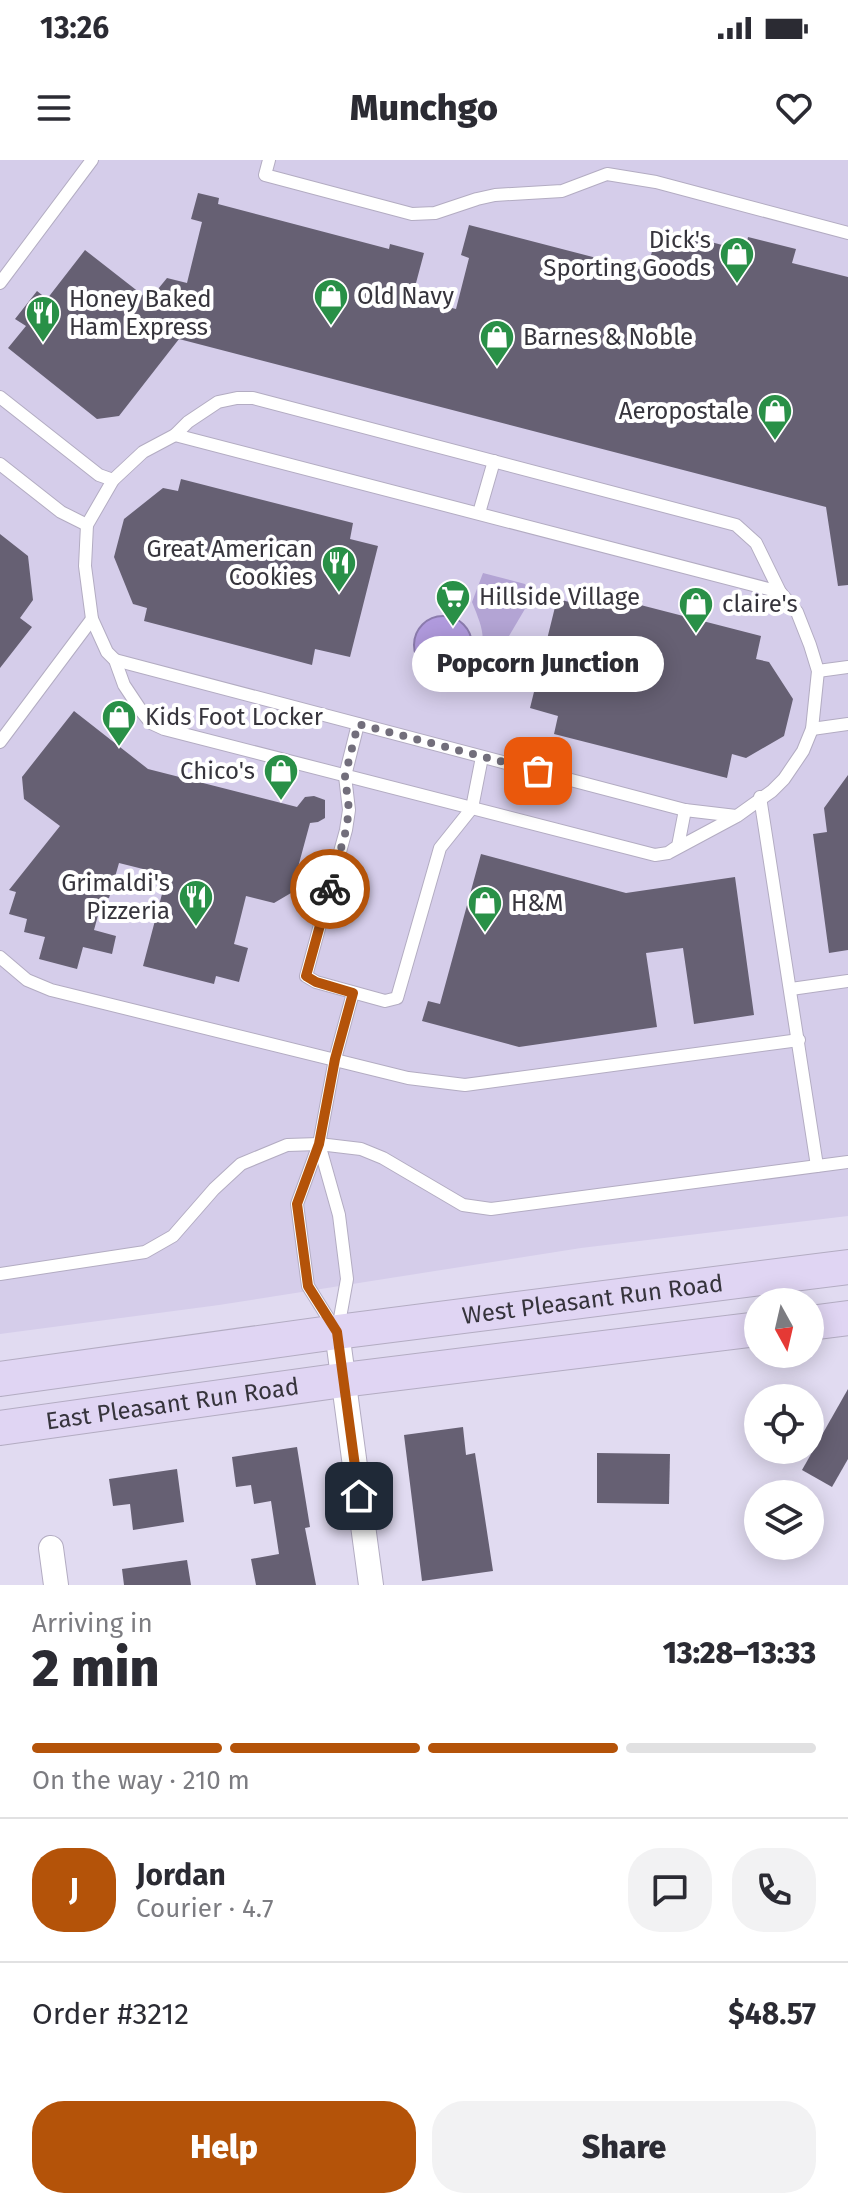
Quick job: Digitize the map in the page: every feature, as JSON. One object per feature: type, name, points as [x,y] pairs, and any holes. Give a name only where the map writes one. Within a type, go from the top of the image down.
[{"type":"main road","name":"West Pleasant Run Road","points":[[337,1332],[848,1267]]},
{"type":"main road","points":[[824,1321],[848,1318]]},
{"type":"main road","name":"West Pleasant Run Road","points":[[343,1380],[744,1331]]},
{"type":"main road","name":"East Pleasant Run Road","points":[[0,1379],[337,1332]]},
{"type":"main road","name":"East Pleasant Run Road","points":[[0,1428],[343,1380]]},
{"type":"street","points":[[337,1332],[371,1585]]},
{"type":"street","points":[[51,1548],[56,1585]]},
{"type":"lane","points":[[0,283],[92,160]]},
{"type":"lane","points":[[269,160],[265,175],[412,214],[435,213],[495,195],[562,191],[607,174],[697,192],[848,233]]},
{"type":"lane","points":[[0,397],[99,475],[113,480]]},
{"type":"lane","points":[[253,398],[736,525],[756,543],[780,592],[797,612],[818,671],[812,729],[803,751],[772,791],[737,816],[668,853],[655,855],[164,729],[151,723],[124,685],[115,660],[108,653],[92,619],[85,566],[87,525],[113,480],[143,452],[175,435],[218,402],[253,398]]},
{"type":"lane","points":[[175,435],[780,592]]},
{"type":"lane","points":[[479,513],[494,461]]},
{"type":"lane","points":[[0,464],[61,512],[87,525]]},
{"type":"lane","points":[[0,742],[92,619]]},
{"type":"lane","points":[[115,660],[685,810],[737,816]]},
{"type":"lane","points":[[818,671],[848,667]]},
{"type":"lane","points":[[358,724],[345,776],[349,810],[346,830],[306,976],[353,993],[385,1001],[397,998],[440,848],[472,808],[482,757]]},
{"type":"lane","points":[[812,729],[848,724]]},
{"type":"lane","points":[[760,797],[817,1166]]},
{"type":"lane","points":[[668,853],[678,846],[685,810]]},
{"type":"lane","points":[[0,957],[27,980],[51,990],[408,1078],[465,1085],[799,1040]]},
{"type":"lane","points":[[791,989],[848,981]]},
{"type":"lane","points":[[337,1332],[308,1286],[297,1204],[319,1144],[335,1059],[353,993]]},
{"type":"lane","points":[[319,1144],[339,1215],[347,1279],[337,1332]]},
{"type":"lane","points":[[0,1274],[145,1252],[173,1236],[214,1189],[241,1164],[287,1145],[319,1144],[361,1149],[383,1158],[463,1205],[491,1209],[848,1162]]},
{"type":"shaded area","name":"Hillside Village","points":[[0,160],[848,160],[848,1216],[581,1248],[219,1305],[0,1334]]},
{"type":"shaded area","points":[[483,573],[525,584],[532,597],[509,636],[500,684],[479,682],[467,670],[482,645],[482,630],[472,602]]},
{"type":"shaded area","points":[[443,616],[464,624],[472,645],[464,666],[443,674],[422,666],[414,645],[422,624]]},
{"type":"building","points":[[198,193],[219,198],[218,204],[389,249],[390,244],[424,253],[412,298],[456,309],[469,258],[461,255],[469,225],[647,271],[658,228],[745,251],[748,237],[796,249],[792,263],[848,277],[848,585],[838,586],[826,507],[179,339],[119,416],[97,419],[8,348],[26,326],[15,319],[37,291],[47,299],[85,250],[149,300],[167,278],[187,283],[202,222],[191,219]]},
{"type":"building","points":[[181,479],[353,523],[350,539],[378,546],[350,657],[315,649],[312,665],[144,621],[147,608],[133,604],[114,557],[124,519],[163,488],[178,491]]},
{"type":"building","points":[[0,534],[28,556],[33,600],[20,618],[32,627],[0,668]]},
{"type":"building","points":[[590,592],[761,636],[756,659],[769,662],[793,699],[784,736],[746,758],[732,754],[727,778],[554,734],[558,716],[530,708],[557,599],[586,606]]},
{"type":"building","points":[[74,711],[148,769],[297,807],[305,797],[325,800],[325,818],[310,823],[291,893],[274,903],[246,896],[234,944],[248,948],[239,982],[216,976],[214,984],[143,966],[167,875],[119,863],[109,898],[103,897],[94,930],[116,936],[112,954],[83,947],[77,969],[39,959],[45,937],[24,932],[27,919],[9,914],[16,892],[9,890],[60,826],[24,799],[22,777]]},
{"type":"building","points":[[848,775],[848,950],[829,953],[813,834],[827,832],[824,808]]},
{"type":"building","points":[[481,854],[626,893],[735,877],[754,1015],[694,1024],[683,948],[646,953],[657,1027],[519,1047],[422,1021],[428,1001],[440,1004]]},
{"type":"building","points":[[848,1389],[848,1459],[832,1487],[802,1470],[805,1464],[824,1464],[824,1431]]},
{"type":"building","points":[[463,1427],[466,1455],[475,1453],[493,1571],[422,1581],[404,1435]]},
{"type":"building","points":[[297,1447],[310,1527],[305,1528],[316,1585],[256,1585],[251,1559],[279,1554],[271,1501],[254,1504],[251,1485],[236,1487],[232,1457]]},
{"type":"building","points":[[597,1453],[670,1454],[669,1504],[597,1503]]},
{"type":"building","points":[[177,1469],[184,1522],[133,1530],[130,1504],[113,1506],[109,1479]]},
{"type":"building","points":[[187,1560],[191,1585],[124,1585],[122,1569]]},
{"type":"way so far","points":[[330,889],[346,830],[349,810],[345,776],[358,724],[538,771]]},
{"type":"place","name":"Dick's Sporting Goods","points":[[737,285]]},
{"type":"place","name":"Old Navy","points":[[331,327]]},
{"type":"place","name":"Honey Baked Ham Express","points":[[43,344]]},
{"type":"place","name":"Barnes & Noble","points":[[497,368]]},
{"type":"place","name":"Aeropostale","points":[[775,442]]},
{"type":"place","name":"Great American Cookies","points":[[339,594]]},
{"type":"place","name":"Hillside Village","points":[[453,628]]},
{"type":"place","name":"claire's","points":[[696,635]]},
{"type":"place","name":"Kids Foot Locker","points":[[119,748]]},
{"type":"place","name":"Popcorn Junction","points":[[538,771]]},
{"type":"place","name":"Chico's","points":[[281,802]]},
{"type":"place","name":"Grimaldi's Pizzeria","points":[[196,928]]},
{"type":"place","name":"H&M","points":[[485,934]]},
{"type":"route","points":[[330,889],[306,976],[353,993],[335,1059],[319,1144],[297,1204],[308,1286],[337,1332],[359,1496]]}]
